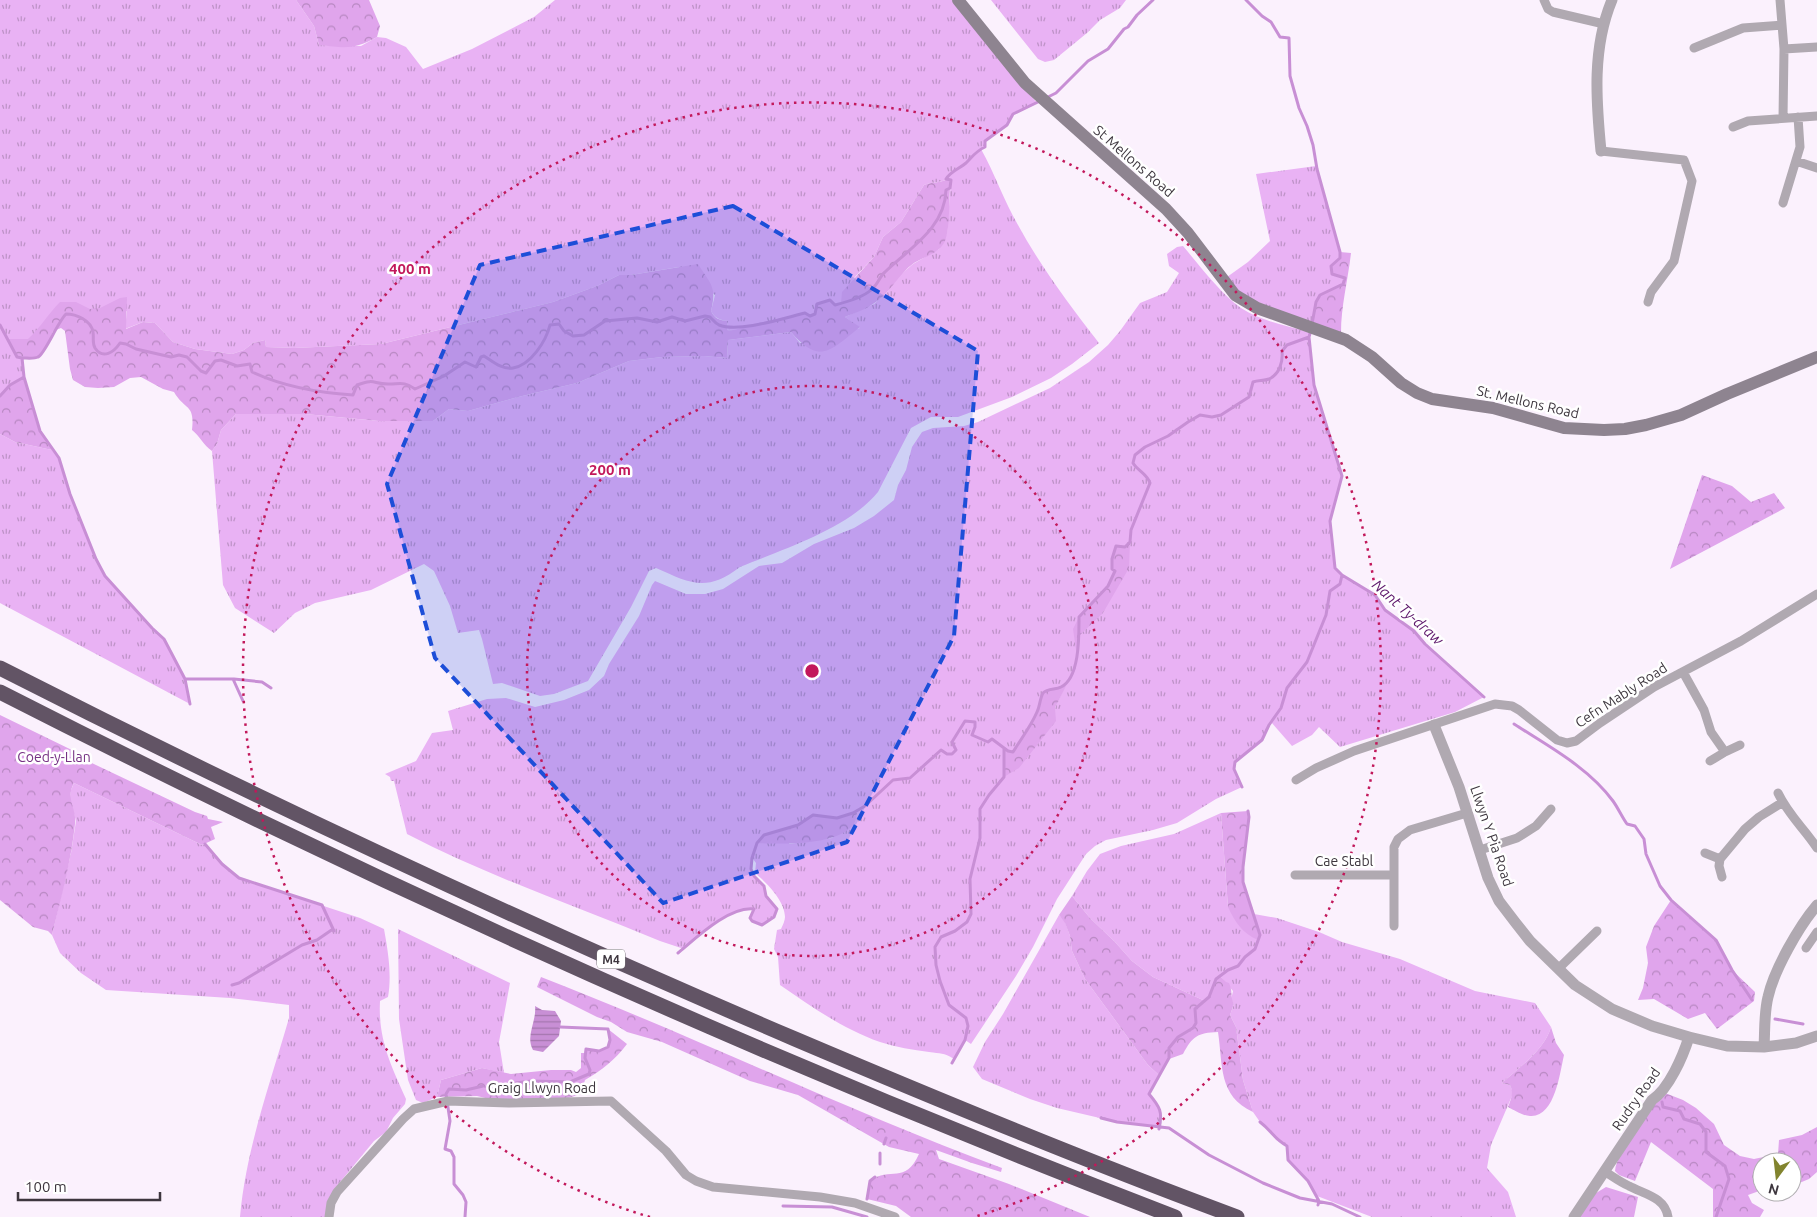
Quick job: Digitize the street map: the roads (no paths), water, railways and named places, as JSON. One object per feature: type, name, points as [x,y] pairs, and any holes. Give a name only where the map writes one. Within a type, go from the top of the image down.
[{"type":"highway","name":"M4","points":[[0,668],[258,796],[509,913],[663,982],[1098,1164],[1237,1217]]},
{"type":"highway","name":"M4","points":[[0,692],[348,864],[651,1002],[869,1094],[1175,1217]]},
{"type":"main road","name":"St Mellons Road","points":[[958,0],[1025,83],[1166,209],[1188,233],[1235,295],[1257,308],[1302,324]]},
{"type":"main road","name":"St. Mellons Road","points":[[1302,324],[1346,340],[1372,358],[1402,383],[1417,393],[1432,399],[1493,408],[1545,424],[1584,430],[1625,429],[1667,420],[1817,357]]},
{"type":"street","points":[[1544,0],[1548,9],[1554,12],[1604,24]]},
{"type":"street","points":[[1612,0],[1599,42],[1596,104],[1601,151],[1684,160],[1692,181],[1674,261],[1651,292],[1648,302]]},
{"type":"street","points":[[1780,0],[1784,49],[1784,118]]},
{"type":"street","points":[[1694,48],[1743,28],[1782,25]]},
{"type":"street","points":[[1784,49],[1817,47]]},
{"type":"street","points":[[1733,127],[1748,121],[1817,116]]},
{"type":"street","points":[[1783,203],[1800,147],[1798,117]]},
{"type":"street","points":[[1796,161],[1817,168]]},
{"type":"street","name":"Cefn Mably Road","points":[[1296,780],[1316,768],[1354,751],[1487,706],[1505,704],[1519,710],[1557,740],[1567,743],[1576,741],[1646,692],[1741,641],[1817,594]]},
{"type":"street","points":[[1683,672],[1700,702],[1711,732],[1725,752]]},
{"type":"street","name":"Llwyn Y Pia Road","points":[[1434,725],[1459,787],[1488,878],[1499,901],[1530,941],[1575,985],[1612,1009],[1652,1026],[1689,1037]]},
{"type":"street","points":[[1710,761],[1740,745]]},
{"type":"street","points":[[1778,793],[1795,821],[1810,837],[1817,848]]},
{"type":"street","points":[[1722,877],[1719,866],[1720,859],[1745,829],[1759,817],[1783,802]]},
{"type":"street","points":[[1480,850],[1516,838],[1536,826],[1551,809]]},
{"type":"street","name":"Cae Stabl","points":[[1394,926],[1394,847],[1398,839],[1410,830],[1468,813]]},
{"type":"street","points":[[1705,852],[1720,859]]},
{"type":"street","name":"Cae Stabl","points":[[1295,875],[1394,874]]},
{"type":"street","points":[[1764,1047],[1765,1021],[1771,985],[1799,931],[1817,905]]},
{"type":"street","points":[[1559,968],[1597,931]]},
{"type":"street","points":[[1806,948],[1817,932]]},
{"type":"street","points":[[1689,1037],[1726,1046],[1764,1047],[1796,1043],[1817,1036]]},
{"type":"street","name":"Rudry Road","points":[[1574,1217],[1652,1100],[1667,1085],[1682,1058],[1689,1037]]},
{"type":"street","name":"Graig Llwyn Road","points":[[329,1217],[331,1203],[337,1192],[403,1118],[414,1108],[448,1101],[509,1103],[611,1101],[666,1151],[686,1176],[696,1181],[713,1187],[820,1196],[847,1201],[895,1217]]},
{"type":"street","points":[[1604,1171],[1630,1187],[1654,1197],[1664,1206],[1668,1217]]},
{"type":"waterway","points":[[1046,98],[1056,93],[1088,61],[1108,49],[1124,29],[1153,0]]},
{"type":"waterway","points":[[1246,0],[1271,22],[1280,37],[1289,38],[1290,76],[1299,108],[1313,145],[1317,169],[1340,252],[1340,258],[1331,266],[1332,274],[1345,278],[1343,284],[1320,295],[1316,302],[1312,324]]},
{"type":"waterway","points":[[190,704],[185,679],[164,639],[105,576],[96,559],[70,494],[59,458],[40,431],[24,377],[22,358],[35,358],[41,355],[66,314],[74,315],[89,324],[93,332],[94,346],[101,354],[112,352],[120,343],[136,349],[171,357],[179,355],[187,357],[201,371],[206,373],[215,361],[221,360],[237,366],[250,364],[252,372],[289,385],[315,391],[353,395],[357,385],[368,382],[383,384],[399,383],[415,389],[444,376],[465,362],[476,367],[481,357],[484,356],[505,368],[520,366],[537,351],[550,325],[559,324],[564,331],[573,336],[584,335],[605,321],[637,318],[657,322],[672,317],[685,321],[705,316],[710,317],[719,325],[738,327],[762,324],[805,313],[810,316],[815,314],[817,304],[830,300],[835,305],[844,303],[867,293],[873,288],[883,274],[915,246],[933,226],[940,215],[946,190],[950,188],[951,180],[946,179],[948,176],[985,147],[985,141],[1007,125],[1013,114],[1040,101]]},
{"type":"waterway","points":[[0,325],[17,357],[22,358]]},
{"type":"waterway","points":[[678,953],[713,924],[734,912],[754,909],[750,918],[752,921],[762,925],[774,917],[777,909],[766,896],[764,886],[754,876],[751,869],[757,843],[764,835],[798,825],[813,815],[837,818],[853,813],[865,806],[893,780],[910,778],[941,750],[947,754],[952,754],[956,750],[952,742],[965,721],[975,722],[972,735],[988,742],[992,739],[1008,751],[1013,752],[1035,717],[1043,693],[1047,690],[1061,687],[1072,675],[1077,655],[1079,617],[1108,586],[1115,571],[1112,569],[1112,559],[1116,546],[1125,547],[1130,542],[1131,530],[1150,483],[1147,477],[1133,463],[1135,455],[1145,447],[1168,436],[1200,415],[1212,417],[1221,415],[1249,397],[1253,382],[1269,379],[1276,374],[1281,363],[1282,351],[1287,345],[1309,337],[1311,330]]},
{"type":"waterway","name":"Nant Ty-draw","points":[[1309,337],[1314,385],[1342,476],[1330,521],[1335,568],[1342,575],[1375,595],[1385,610],[1414,631],[1425,644],[1484,697]]},
{"type":"waterway","points":[[0,396],[10,385],[24,377]]},
{"type":"waterway","points":[[1242,787],[1234,769],[1235,762],[1262,740],[1269,725],[1281,708],[1287,688],[1307,662],[1326,615],[1330,591],[1340,584],[1342,575]]},
{"type":"waterway","points":[[185,679],[233,679],[243,701]]},
{"type":"waterway","points":[[234,679],[262,682],[271,688]]},
{"type":"waterway","name":"Nant Ty-draw","points":[[1514,724],[1580,767],[1613,801],[1627,824],[1635,826],[1644,839],[1646,854],[1660,886],[1671,900],[1716,940],[1732,970],[1752,1000]]},
{"type":"waterway","points":[[952,1063],[965,1040],[968,1026],[966,1018],[949,1005],[936,965],[935,947],[941,937],[955,931],[967,922],[971,914],[970,879],[980,838],[980,809],[1004,777],[1004,748]]},
{"type":"waterway","points":[[1159,1129],[1160,1110],[1149,1094],[1169,1058],[1169,1048],[1178,1037],[1193,1028],[1196,1023],[1195,1009],[1209,997],[1216,979],[1228,970],[1238,966],[1255,949],[1260,935],[1243,882],[1248,811]]},
{"type":"waterway","points":[[205,844],[222,864],[239,878],[322,905],[334,931]]},
{"type":"waterway","points":[[232,985],[239,983],[302,945],[317,940],[333,929]]},
{"type":"waterway","name":"Nant Ty-draw","points":[[1775,1019],[1803,1024]]},
{"type":"waterway","points":[[516,1083],[531,1081],[570,1082],[589,1074],[590,1070],[585,1058],[586,1049],[599,1051],[608,1047],[610,1040],[608,1029],[560,1027]]},
{"type":"waterway","points":[[465,1217],[466,1202],[454,1184],[454,1157],[451,1151],[445,1149],[450,1121],[446,1094],[449,1089],[466,1090],[483,1086]]},
{"type":"waterway","points":[[1662,1102],[1663,1107],[1680,1111],[1684,1119],[1700,1124],[1706,1132],[1706,1152],[1725,1166],[1729,1179],[1716,1217]]},
{"type":"waterway","points":[[1101,1118],[1117,1122],[1169,1128],[1209,1155],[1263,1183],[1300,1198],[1332,1204],[1360,1217]]},
{"type":"waterway","points":[[1260,1122],[1287,1146],[1288,1160],[1308,1181],[1319,1201],[1318,1205]]},
{"type":"waterway","points":[[884,1144],[886,1138]]},
{"type":"waterway","points":[[880,1153],[880,1164]]},
{"type":"waterway","points":[[867,1199],[870,1181],[875,1177]]},
{"type":"waterway","points":[[783,1206],[832,1207],[867,1217]]},
{"type":"park label","name":"Coed-y-Llan","points":[[54,757]]}]
